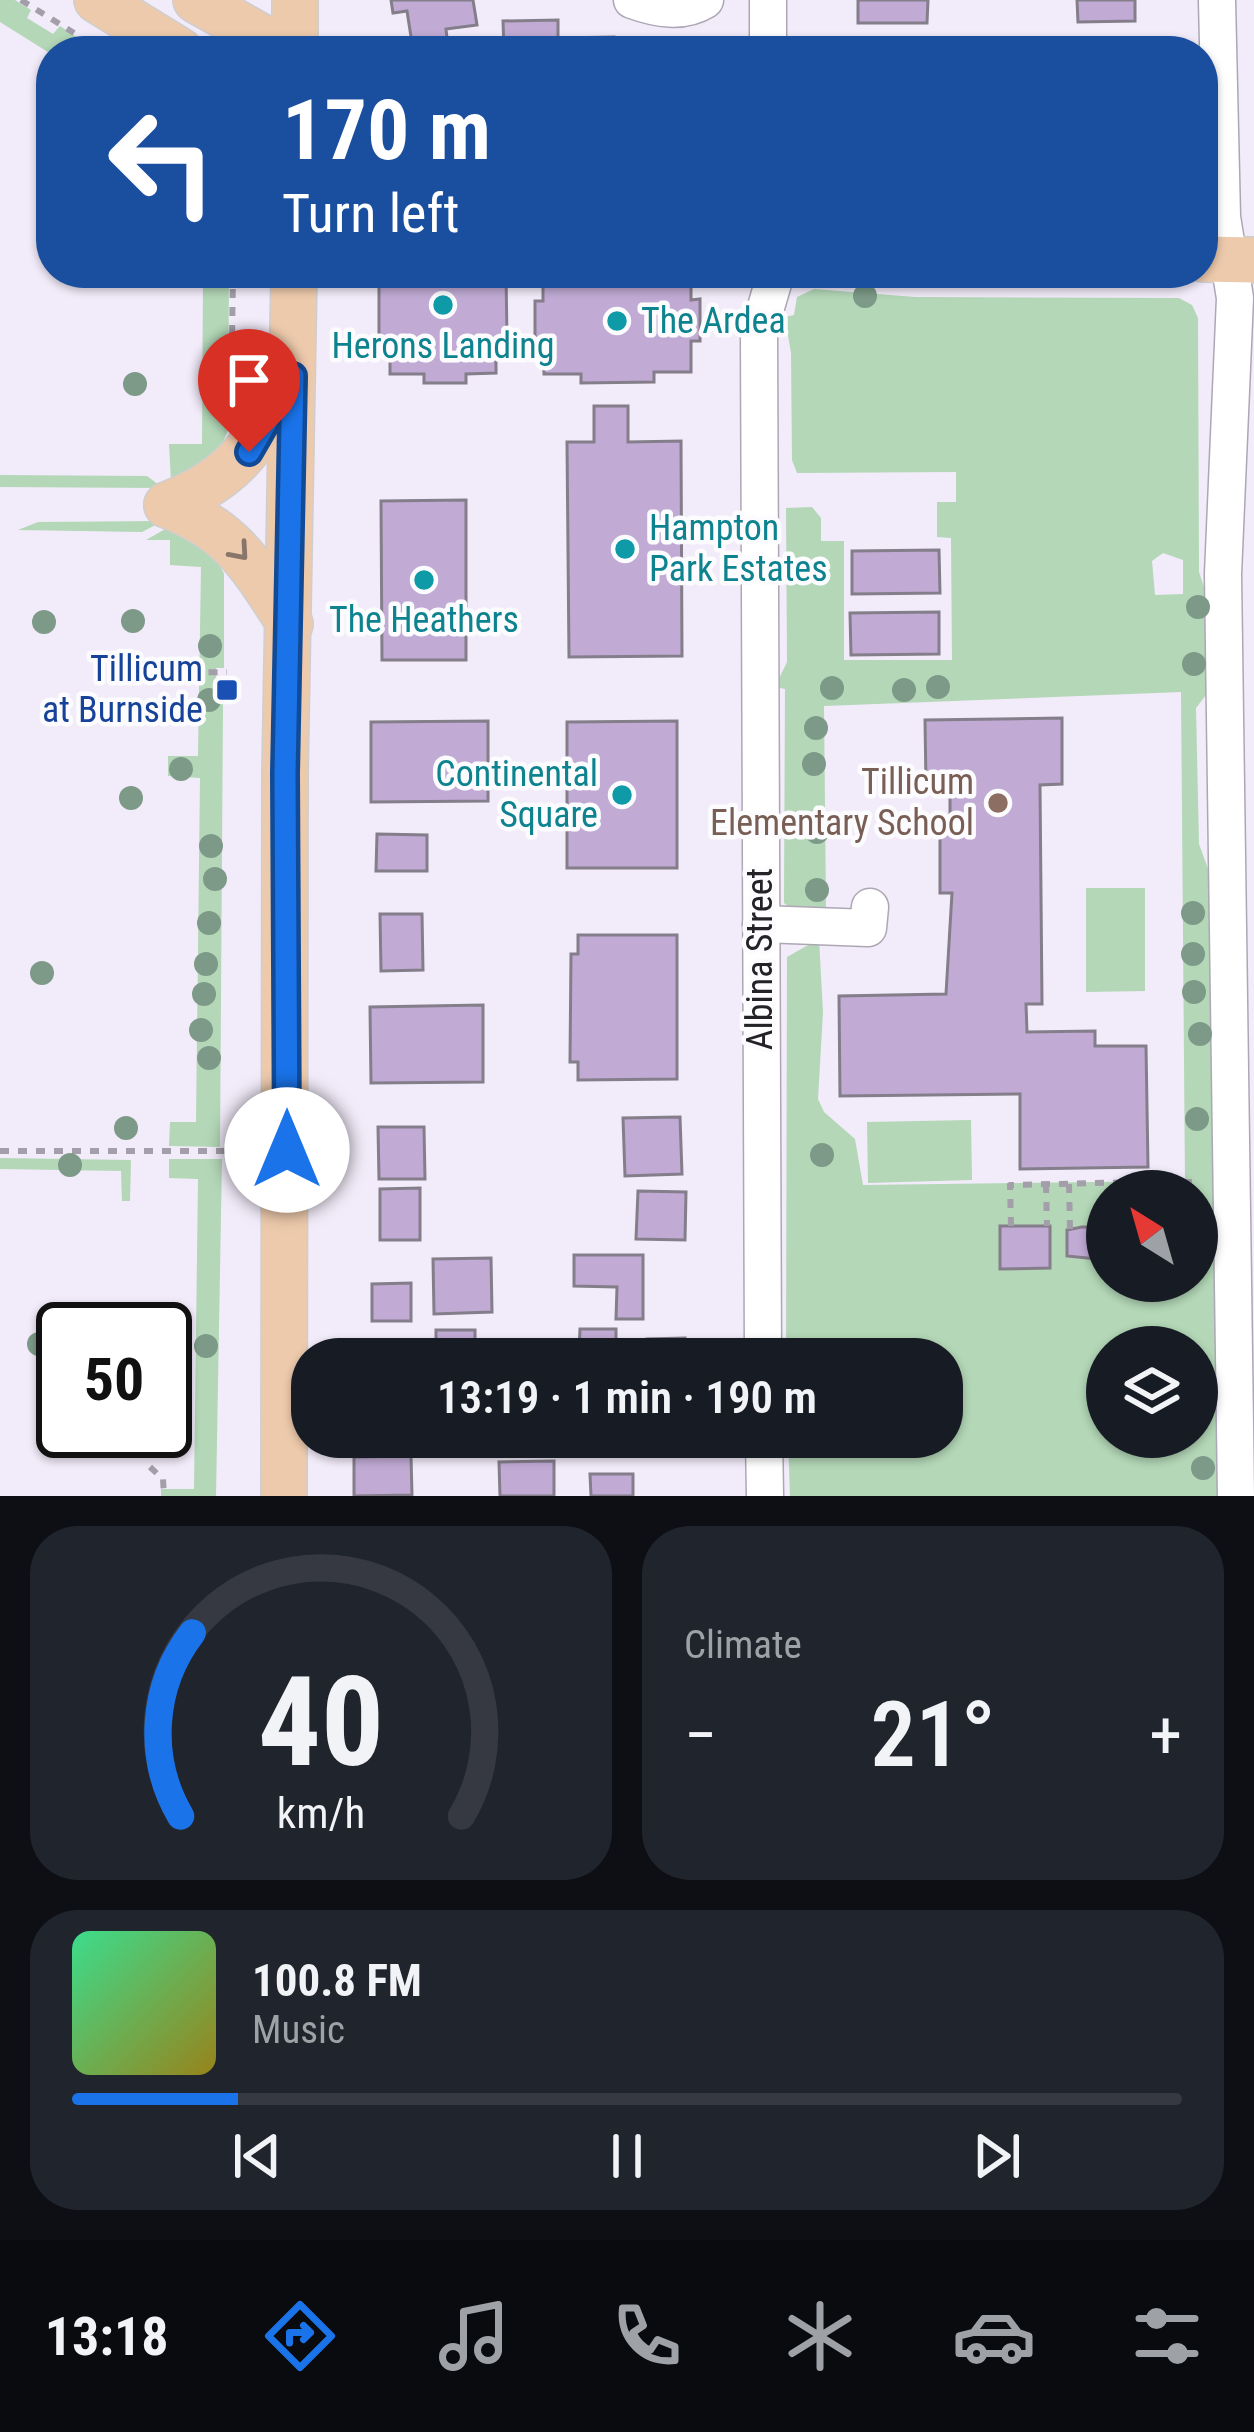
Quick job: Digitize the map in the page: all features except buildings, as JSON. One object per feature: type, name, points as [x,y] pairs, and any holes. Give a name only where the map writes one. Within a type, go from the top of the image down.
[{"type":"main road","points":[[196,0],[260,36]]},
{"type":"main road","points":[[295,0],[295,36]]},
{"type":"main road","points":[[92,20],[137,36]]},
{"type":"main road","points":[[284,1496],[285,773],[295,288]]},
{"type":"main road","points":[[290,624],[227,537],[206,520],[167,505],[210,488],[231,472],[249,452],[293,376]]},
{"type":"main road","points":[[253,1496],[285,1435]]},
{"type":"street","points":[[632,0],[654,8],[691,8],[704,0]]},
{"type":"street","points":[[768,0],[768,36]]},
{"type":"street","points":[[1217,0],[1218,36]]},
{"type":"street","points":[[1218,43],[1222,259],[1235,298],[1223,597],[1236,1496]]},
{"type":"street","name":"Albina Street","points":[[763,1338],[759,332],[772,288]]},
{"type":"street","points":[[760,924],[868,928],[870,907]]},
{"type":"street","points":[[764,1458],[765,1496]]},
{"type":"path","points":[[21,0],[92,20]]},
{"type":"path","points":[[231,409],[232,288]]},
{"type":"path","points":[[156,666],[172,673],[227,672]]},
{"type":"path","points":[[0,1151],[225,1152]]},
{"type":"path","points":[[1046,1184],[1046,1226]]},
{"type":"path","points":[[1069,1184],[1070,1230]]},
{"type":"path","points":[[1011,1226],[1010,1185],[1086,1185]]},
{"type":"path","points":[[149,1467],[163,1479],[164,1496]]},
{"type":"green space","points":[[0,0],[15,0],[31,10],[27,18],[53,34],[60,26],[75,36],[36,36],[36,45],[0,22]]},
{"type":"green space","points":[[203,288],[229,288],[228,430],[216,459],[171,481],[169,444],[202,444]]},
{"type":"green space","points":[[814,289],[915,297],[1179,298],[1192,305],[1198,318],[1199,572],[1209,602],[1206,695],[1196,708],[1199,844],[1216,891],[1221,1496],[790,1496],[789,1458],[963,1458],[963,1338],[786,1338],[787,957],[819,939],[823,1012],[818,1099],[824,1112],[855,1139],[863,1185],[1086,1182],[1086,1302],[1218,1302],[1218,1170],[1185,1170],[1181,692],[824,706],[826,907],[822,913],[797,913],[784,903],[785,689],[775,687],[787,662],[786,508],[812,507],[821,518],[821,541],[844,541],[844,660],[952,660],[951,538],[937,537],[937,502],[956,502],[956,472],[797,473],[792,460],[791,353],[785,317],[794,315],[797,297]],"holes":[[[1163,553],[1183,560],[1183,594],[1155,595],[1152,561]]]},
{"type":"green space","points":[[0,475],[147,476],[163,488],[0,487]]},
{"type":"green space","points":[[163,521],[142,532],[18,530],[38,522]]},
{"type":"green space","points":[[167,528],[201,545],[224,574],[224,668],[216,668],[216,703],[223,704],[220,1147],[169,1146],[170,1122],[196,1122],[200,778],[168,776],[168,756],[198,756],[201,567],[170,565],[170,540],[146,540]]},
{"type":"green space","points":[[1086,888],[1145,888],[1145,991],[1086,992]]},
{"type":"green space","points":[[971,1120],[972,1180],[868,1183],[867,1122]]},
{"type":"green space","points":[[0,1158],[131,1160],[130,1201],[122,1201],[121,1171],[0,1169]]},
{"type":"green space","points":[[169,1159],[222,1159],[216,1496],[161,1496],[161,1489],[194,1489],[198,1179],[169,1178]]},
{"type":"place","name":"Herons Landing","points":[[443,305]]},
{"type":"place","name":"The Ardea","points":[[617,321]]},
{"type":"place","name":"Hampton Park Estates","points":[[625,549]]},
{"type":"place","name":"The Heathers","points":[[424,580]]},
{"type":"place","name":"Tillicum at Burnside","points":[[227,690]]},
{"type":"place","name":"Continental Square","points":[[622,795]]},
{"type":"place","name":"Tillicum Elementary School","points":[[998,803]]},
{"type":"route","points":[[249,452],[293,376],[285,773],[287,1150]]}]
